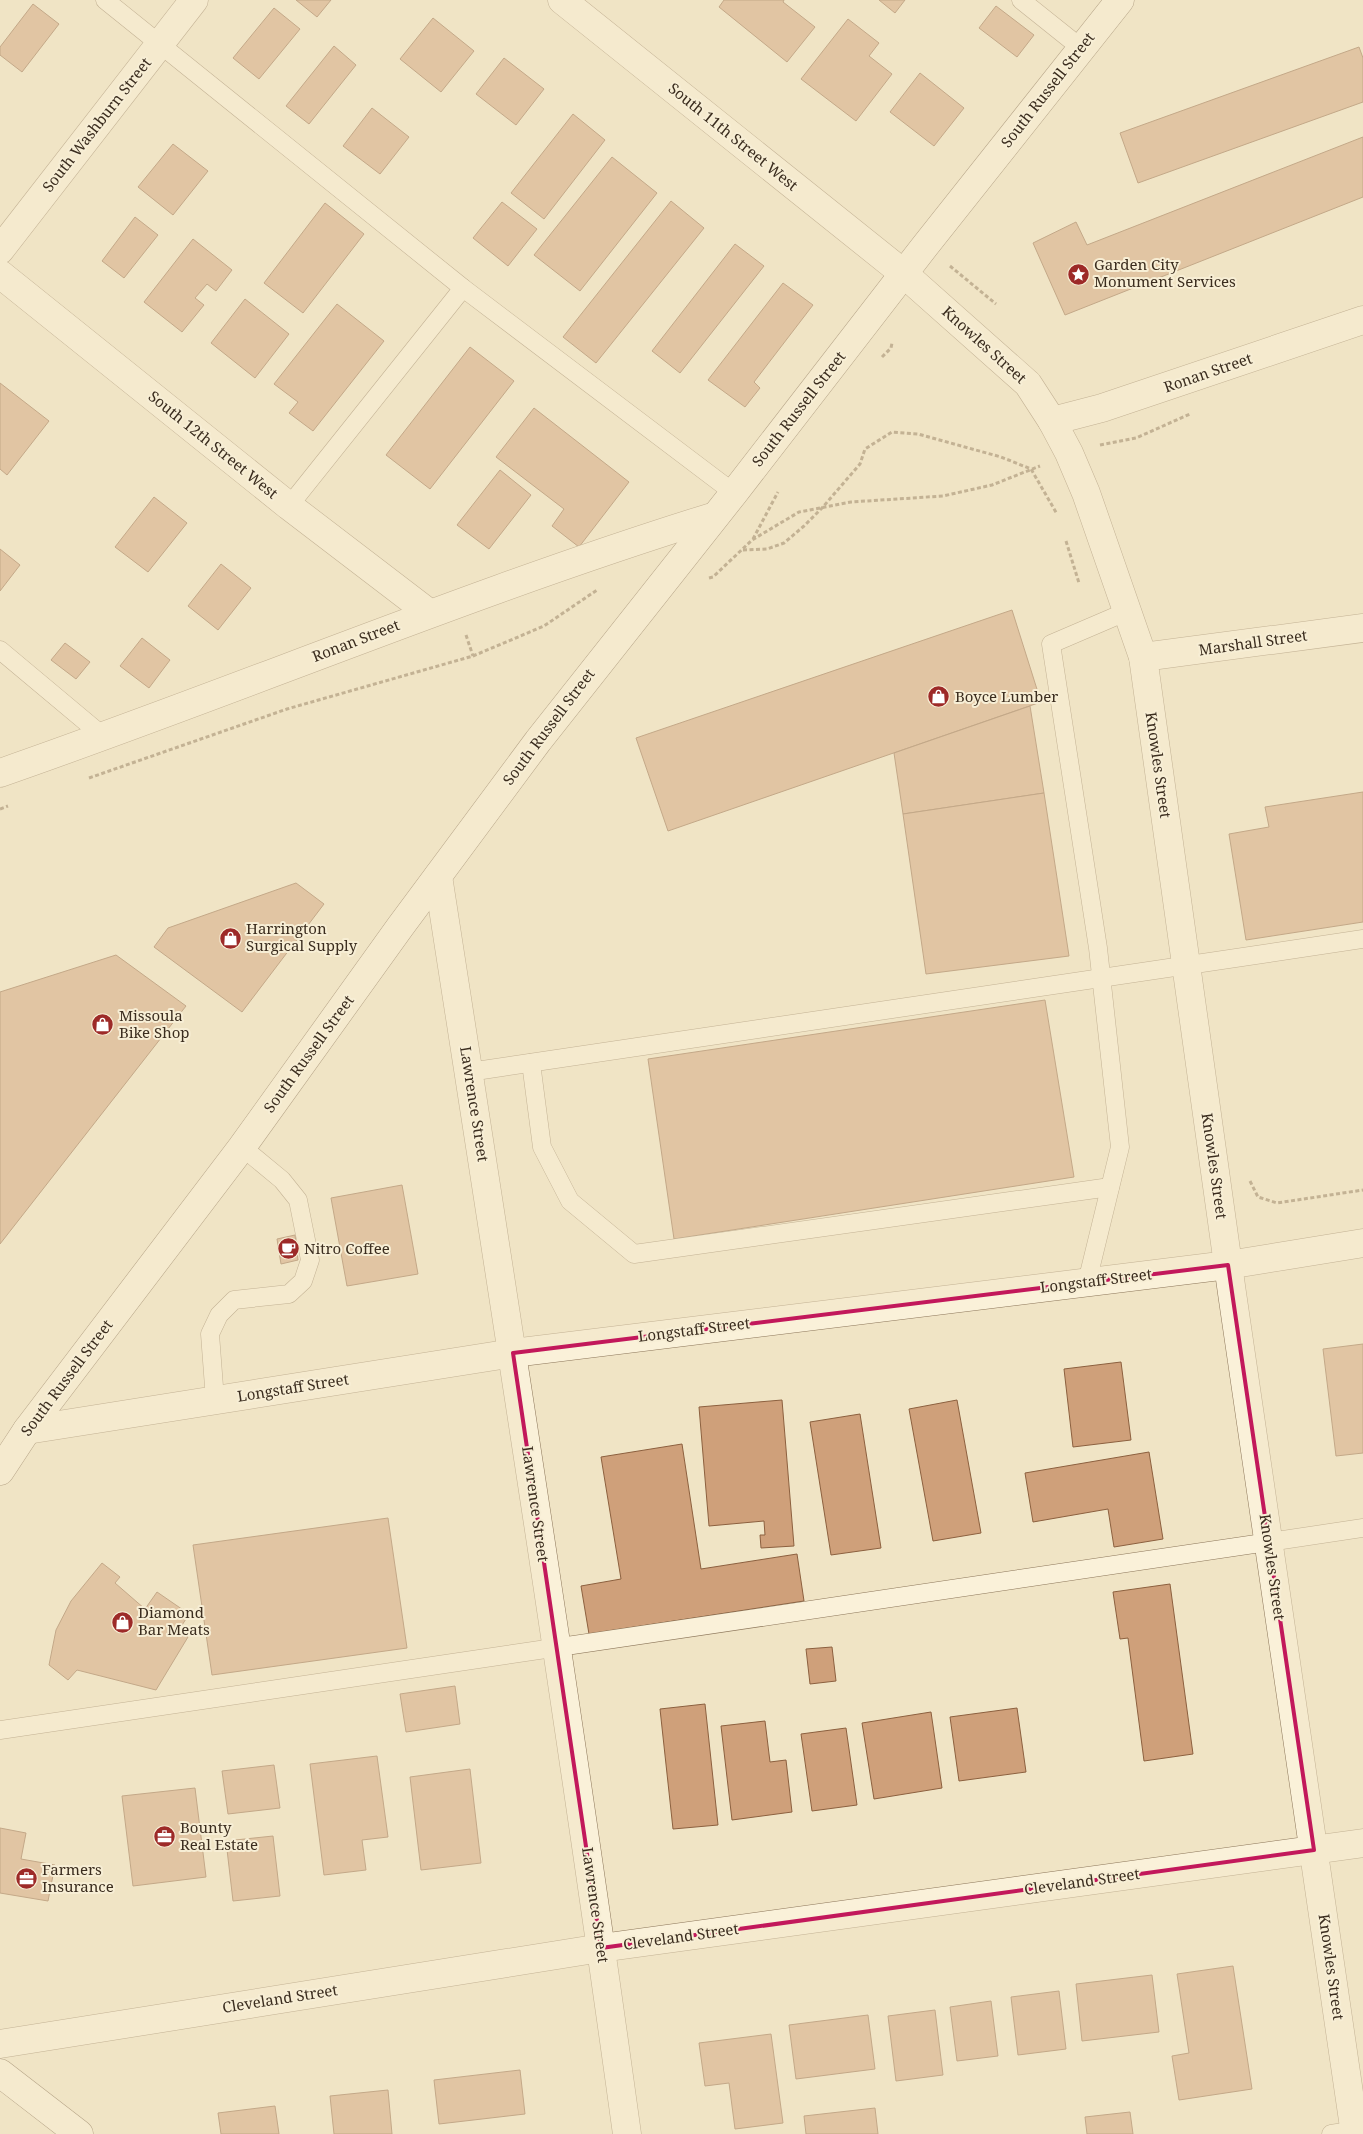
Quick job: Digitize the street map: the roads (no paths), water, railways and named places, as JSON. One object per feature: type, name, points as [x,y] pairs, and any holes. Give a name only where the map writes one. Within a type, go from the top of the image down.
[{"type":"street","name":"South Washburn Street","points":[[0,250],[194,0]]},
{"type":"street","name":"South 11th Street West","points":[[562,0],[903,273]]},
{"type":"street","name":"South Russell Street","points":[[0,1471],[27,1430],[242,1147],[538,741],[734,493],[903,273],[1120,0]]},
{"type":"street","name":"Knowles Street","points":[[903,273],[1028,384],[1052,421],[1069,453],[1086,493],[1143,657],[1228,1266],[1314,1850],[1351,2132]]},
{"type":"street","name":"South 12th Street West","points":[[0,274],[290,506],[429,613]]},
{"type":"street","name":"Ronan Street","points":[[1052,421],[1102,408],[1363,320]]},
{"type":"street","name":"Ronan Street","points":[[0,773],[104,737],[429,613],[715,516]]},
{"type":"street","name":"Marshall Street","points":[[1143,657],[1363,628]]},
{"type":"street","name":"Lawrence Street","points":[[438,876],[513,1353],[601,1948],[626,2134]]},
{"type":"street","name":"Longstaff Street","points":[[27,1430],[513,1353],[1228,1266],[1363,1243]]},
{"type":"street","name":"Cleveland Street","points":[[0,2044],[601,1948],[1363,1842]]},
{"type":"street","points":[[0,2073],[78,2134]]},
{"type":"lane","points":[[105,0],[463,288],[734,493]]},
{"type":"lane","points":[[1021,0],[1081,48]]},
{"type":"lane","points":[[290,506],[463,288]]},
{"type":"lane","points":[[1087,1282],[1120,1147],[1101,978],[1051,644],[1128,611]]},
{"type":"lane","points":[[0,650],[104,737]]},
{"type":"lane","points":[[468,1072],[1363,940]]},
{"type":"lane","points":[[531,1063],[542,1147],[570,1201],[634,1254],[1110,1186]]},
{"type":"lane","points":[[215,1400],[210,1334],[219,1315],[234,1300],[289,1294],[303,1281],[310,1260],[298,1200],[282,1180],[242,1147]]},
{"type":"lane","points":[[0,1730],[1363,1528]]},
{"type":"place","name":"Garden City Monument Services","points":[[1078,274]]},
{"type":"place","name":"Boyce Lumber","points":[[939,697]]},
{"type":"place","name":"Harrington Surgical Supply","points":[[230,938]]},
{"type":"place","name":"Missoula Bike Shop","points":[[103,1025]]},
{"type":"place","name":"Nitro Coffee","points":[[288,1249]]},
{"type":"place","name":"Diamond Bar Meats","points":[[122,1622]]},
{"type":"place","name":"Bounty Real Estate","points":[[164,1837]]},
{"type":"place","name":"Farmers Insurance","points":[[26,1879]]}]
